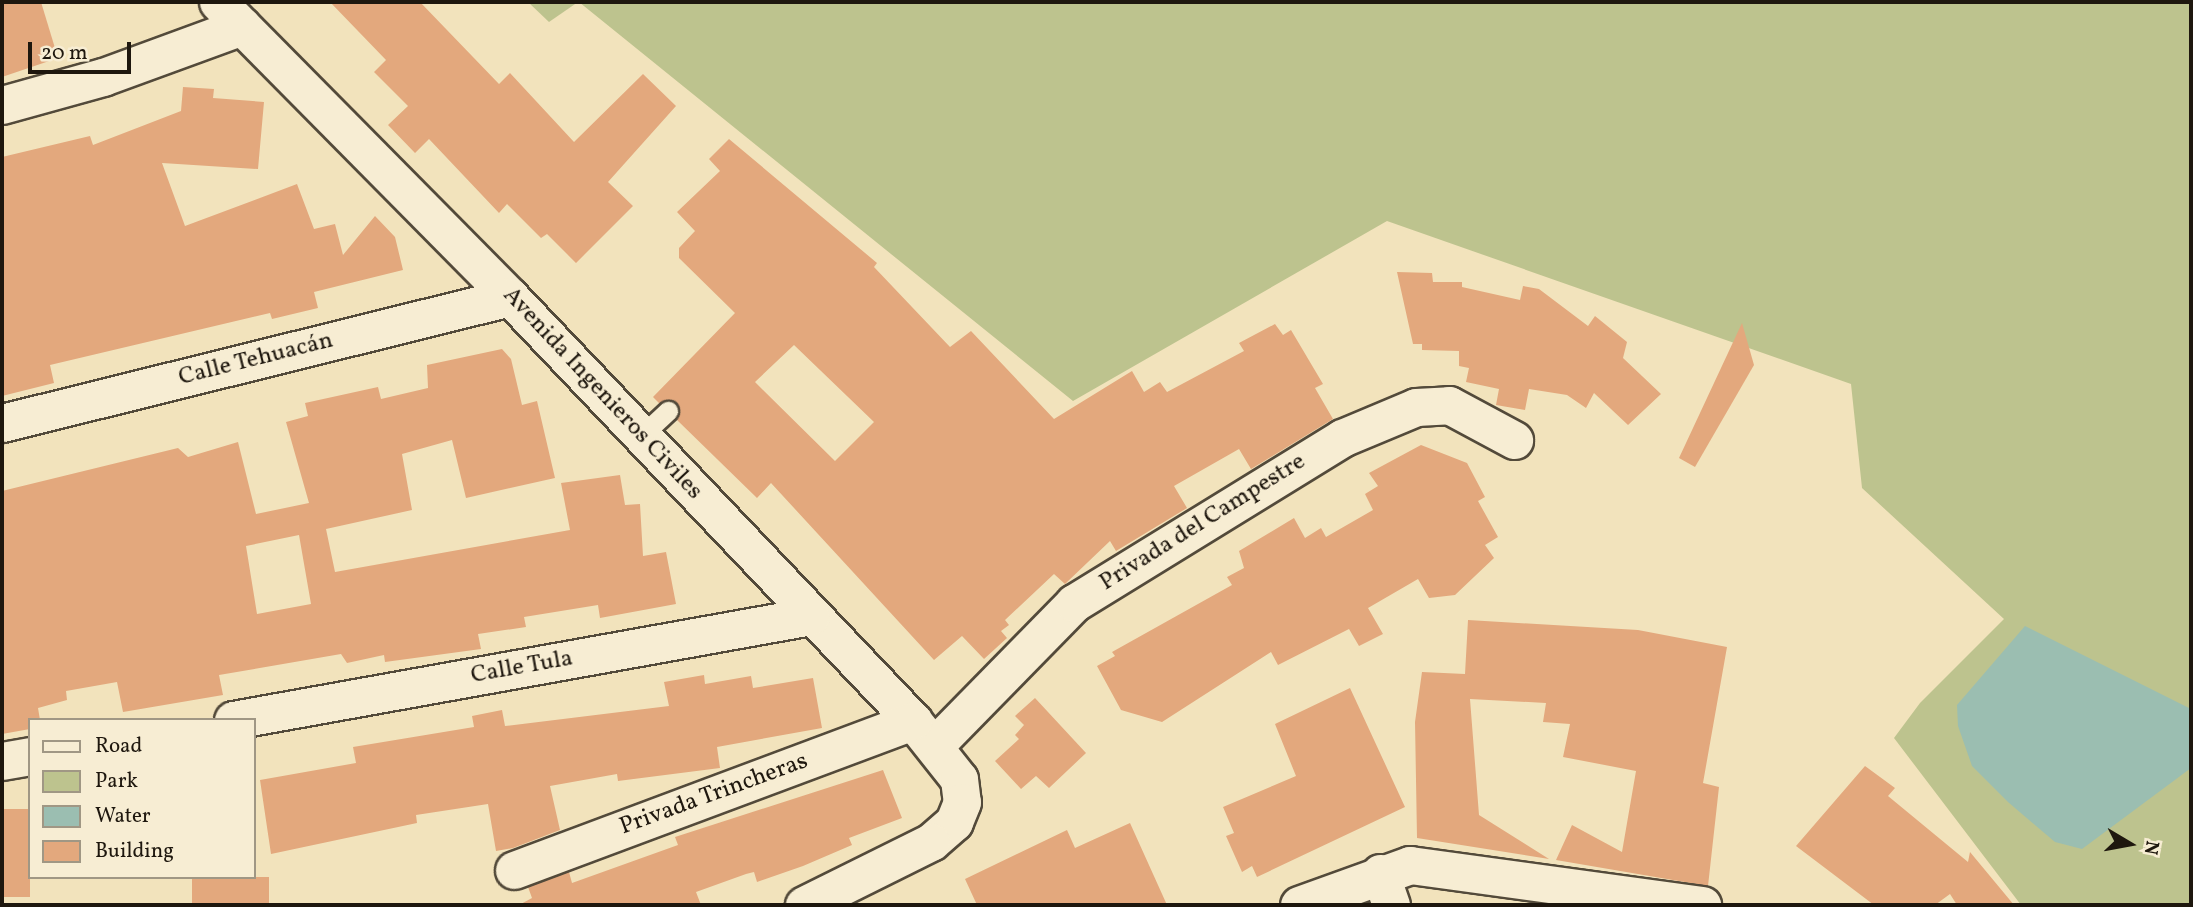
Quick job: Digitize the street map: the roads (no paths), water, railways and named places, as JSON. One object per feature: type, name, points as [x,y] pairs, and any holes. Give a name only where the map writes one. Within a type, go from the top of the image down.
[{"type":"street","points":[[2,106],[103,77],[230,14]]},
{"type":"street","name":"Avenida Ingenieros Civiles","points":[[230,14],[510,297],[924,733],[959,779],[962,802],[954,822],[931,842],[804,905]]},
{"type":"street","name":"Calle Tehuacán","points":[[2,423],[510,297]]},
{"type":"street","name":"Privada del Campestre","points":[[924,733],[1074,603],[1342,438],[1416,407],[1449,405],[1514,440]]},
{"type":"street","name":"Calle Tula","points":[[244,718],[811,616]]},
{"type":"street","name":"Privada Trincheras","points":[[514,870],[924,733]]},
{"type":"street","points":[[2,761],[28,756]]},
{"type":"street","points":[[1299,905],[1386,889],[1410,865],[1450,867],[1702,905]]},
{"type":"lane","points":[[641,436],[668,411]]},
{"type":"water","points":[[2025,626],[2191,709],[2191,768],[2082,849],[2055,842],[2008,802],[1972,766],[1958,726],[1957,705]]}]
